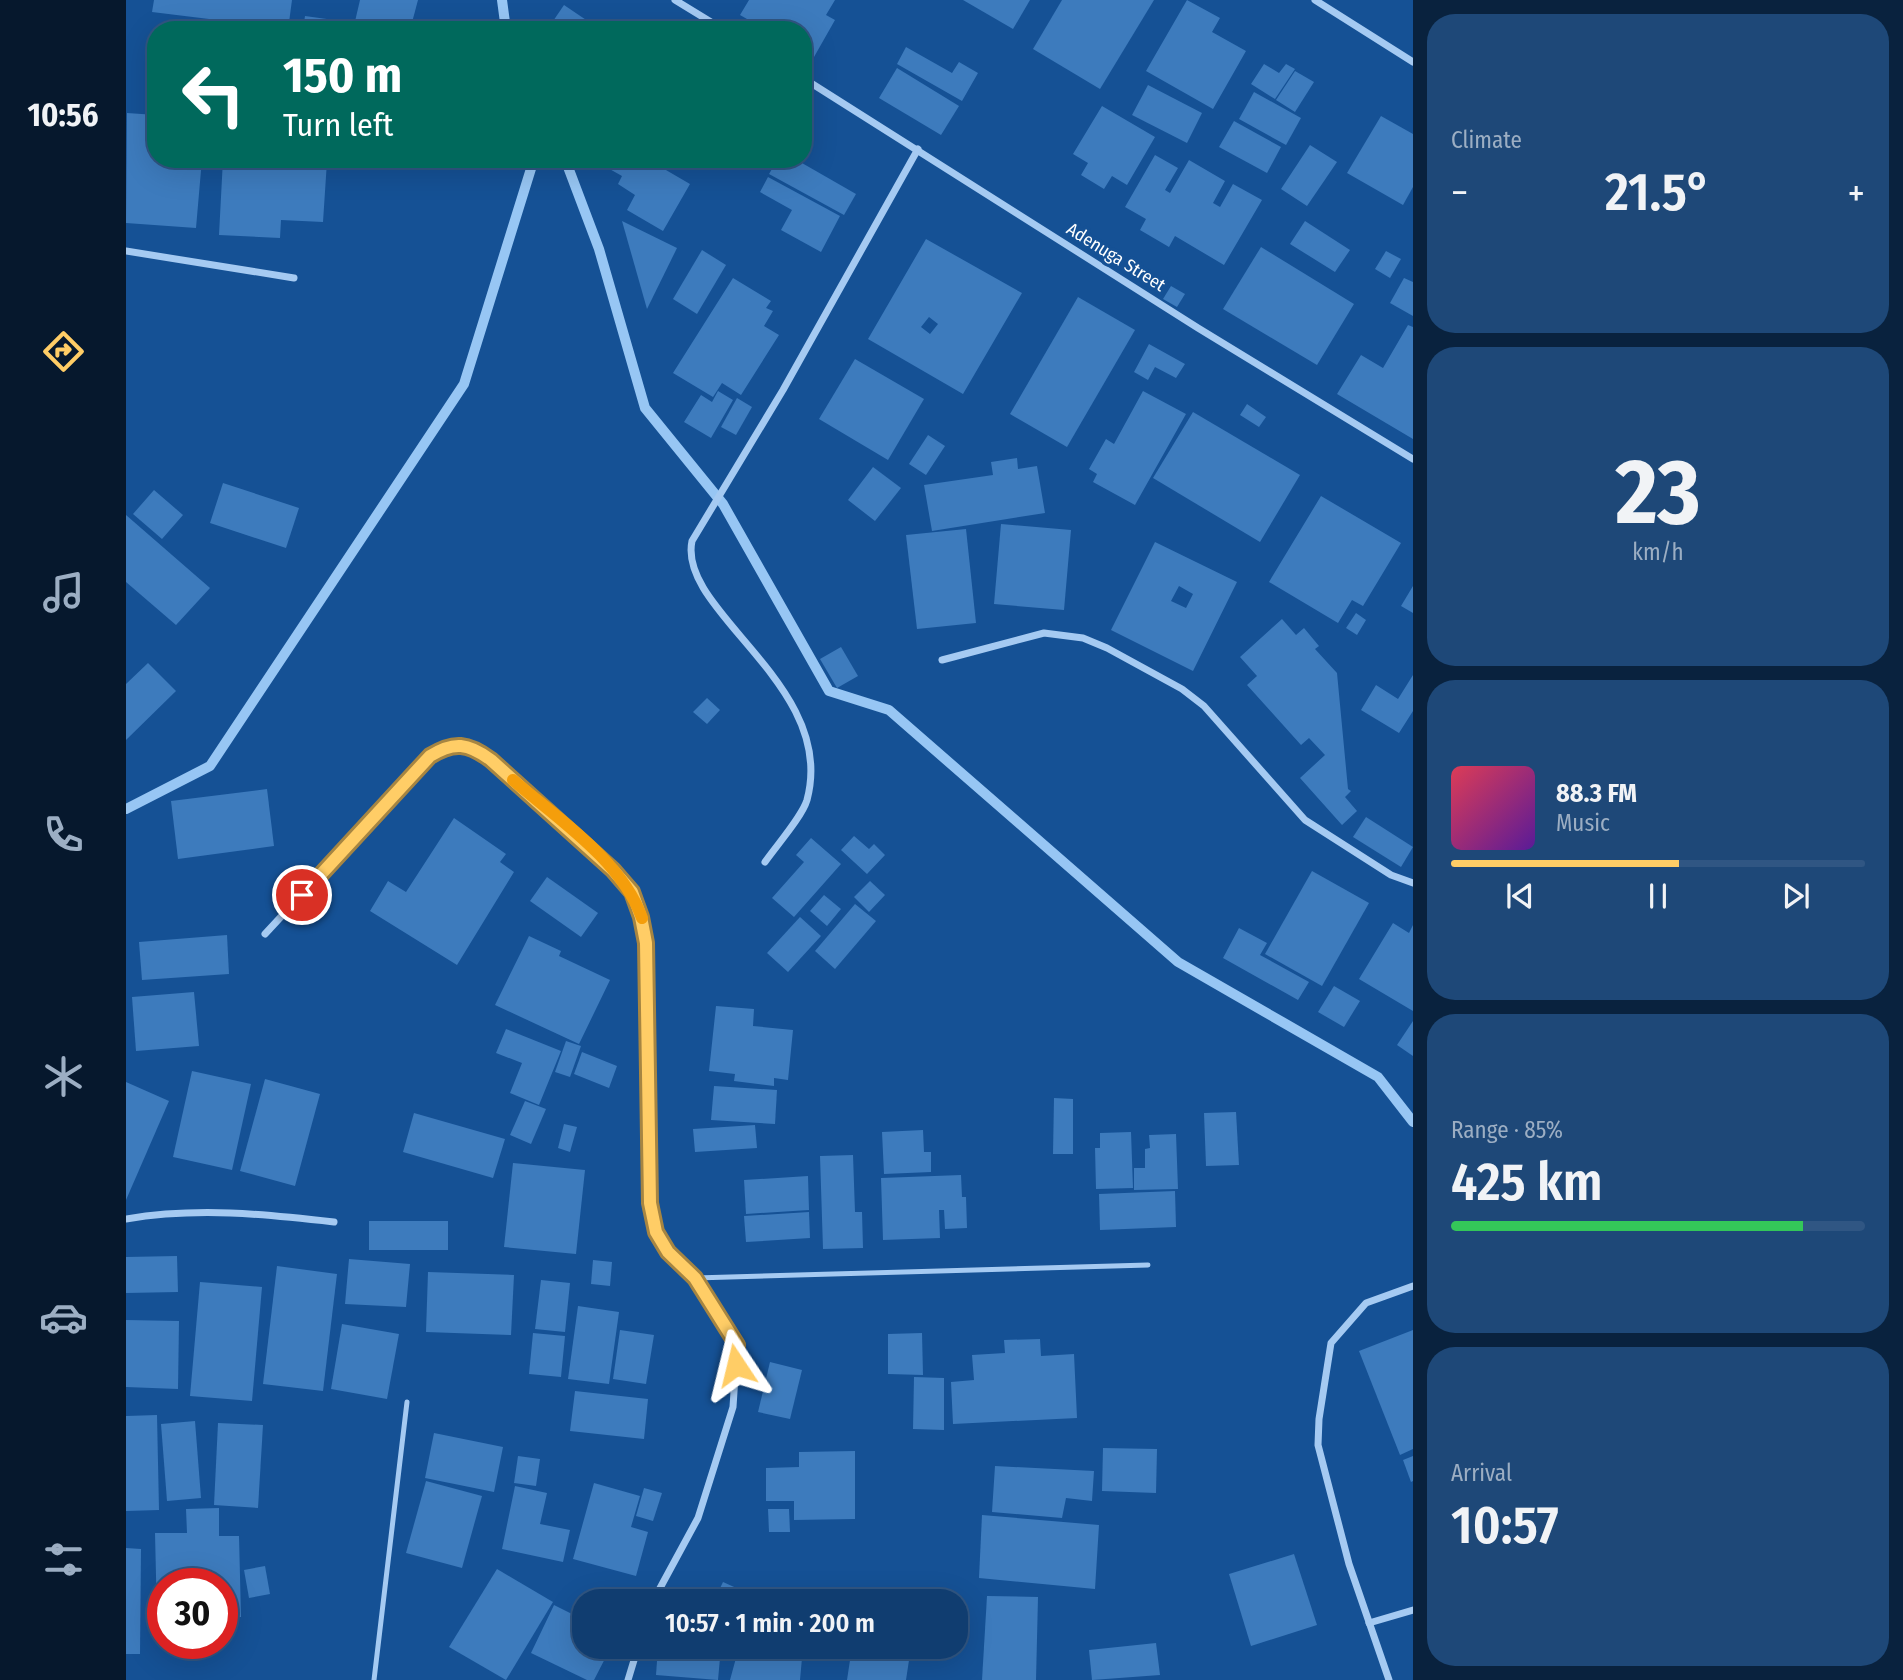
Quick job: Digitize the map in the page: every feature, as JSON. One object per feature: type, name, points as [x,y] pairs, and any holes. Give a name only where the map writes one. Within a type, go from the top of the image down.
[{"type":"street","points":[[675,0],[709,21]]},
{"type":"street","points":[[1315,0],[1413,62]]},
{"type":"street","name":"Adenuga Street","points":[[812,84],[1186,321],[1413,459]]},
{"type":"street","points":[[765,862],[807,803],[810,780],[809,748],[800,718],[776,679],[702,585],[692,567],[692,541],[702,520],[783,390],[918,149]]},
{"type":"street","points":[[126,251],[294,278]]},
{"type":"street","points":[[942,660],[1044,633],[1083,638],[1107,648],[1182,689],[1204,706],[1305,820],[1391,875],[1413,883]]},
{"type":"street","points":[[265,934],[430,756],[444,747],[458,744],[474,747],[491,760],[589,848],[632,892],[646,943],[650,1203],[656,1232],[668,1252],[695,1278],[737,1345],[733,1407],[698,1518],[660,1589]]},
{"type":"street","points":[[126,1219],[201,1211],[241,1212],[334,1222]]},
{"type":"street","points":[[1389,1680],[1349,1563],[1318,1445],[1319,1419],[1331,1343],[1366,1303],[1413,1286]]},
{"type":"street","points":[[1369,1623],[1413,1610]]},
{"type":"street","points":[[628,1680],[634,1659]]},
{"type":"lane","points":[[695,1278],[1148,1265]]},
{"type":"lane","points":[[374,1680],[407,1402]]},
{"type":"building","points":[[154,0],[292,0],[289,21],[209,21],[152,12]]},
{"type":"building","points":[[360,0],[418,0],[412,21],[355,21]]},
{"type":"building","points":[[749,0],[835,0],[826,15],[835,20],[814,57],[812,21],[750,21],[740,15]]},
{"type":"building","points":[[963,0],[1030,0],[1013,29]]},
{"type":"building","points":[[1062,0],[1154,0],[1100,89],[1033,49]]},
{"type":"building","points":[[1187,0],[1220,18],[1212,32],[1246,51],[1213,109],[1146,71]]},
{"type":"building","points":[[564,5],[588,21],[553,21]]},
{"type":"building","points":[[305,16],[334,20],[334,21],[304,21]]},
{"type":"building","points":[[906,47],[952,73],[959,62],[978,73],[962,101],[897,64]]},
{"type":"building","points":[[1264,64],[1279,73],[1286,64],[1295,69],[1275,99],[1251,84]]},
{"type":"building","points":[[897,68],[959,106],[941,135],[879,98]]},
{"type":"building","points":[[1295,71],[1314,82],[1295,112],[1276,100]]},
{"type":"building","points":[[1148,85],[1202,113],[1187,143],[1132,115]]},
{"type":"building","points":[[1254,92],[1301,118],[1286,145],[1239,119]]},
{"type":"building","points":[[1102,106],[1155,137],[1127,185],[1112,176],[1104,189],[1081,175],[1088,163],[1073,154]]},
{"type":"building","points":[[127,113],[147,114],[147,168],[201,168],[196,228],[126,223]]},
{"type":"building","points":[[1381,116],[1413,134],[1413,187],[1403,205],[1347,173]]},
{"type":"building","points":[[1234,121],[1281,147],[1267,173],[1219,147]]},
{"type":"building","points":[[1310,145],[1337,162],[1307,206],[1281,189]]},
{"type":"building","points":[[1155,155],[1178,168],[1165,190],[1170,193],[1189,160],[1225,181],[1213,203],[1220,207],[1233,184],[1262,200],[1224,265],[1175,236],[1169,247],[1140,230],[1146,219],[1125,207]]},
{"type":"building","points":[[223,168],[327,168],[323,222],[281,220],[280,238],[219,235]]},
{"type":"building","points":[[608,168],[662,168],[690,184],[663,231],[627,210],[635,195],[618,184],[622,176]]},
{"type":"building","points":[[773,168],[811,168],[856,194],[844,215],[769,174]]},
{"type":"building","points":[[768,177],[840,216],[821,252],[781,230],[792,210],[760,192]]},
{"type":"building","points":[[622,221],[677,248],[647,309]]},
{"type":"building","points":[[1305,221],[1350,250],[1335,272],[1290,244]]},
{"type":"building","points":[[926,239],[1022,293],[963,394],[868,339]],"holes":[[[929,317],[938,324],[930,334],[921,327]]]},
{"type":"building","points":[[1261,247],[1354,304],[1317,365],[1223,309]]},
{"type":"building","points":[[702,250],[726,265],[697,314],[673,299]]},
{"type":"building","points":[[1386,251],[1401,259],[1390,278],[1375,269]]},
{"type":"building","points":[[733,278],[771,301],[766,308],[773,311],[764,326],[779,335],[741,395],[722,383],[713,397],[673,373]]},
{"type":"building","points":[[1404,278],[1413,282],[1413,316],[1390,303]]},
{"type":"building","points":[[1171,286],[1185,294],[1177,307],[1163,299]]},
{"type":"building","points":[[1078,297],[1135,330],[1067,447],[1010,414]]},
{"type":"building","points":[[1408,325],[1413,327],[1413,439],[1337,394],[1361,355],[1383,368]]},
{"type":"building","points":[[1149,344],[1185,364],[1176,378],[1155,367],[1148,380],[1134,372]]},
{"type":"building","points":[[855,359],[924,399],[888,460],[819,419]]},
{"type":"building","points":[[718,391],[733,400],[711,438],[684,422],[701,395],[712,402]]},
{"type":"building","points":[[1143,391],[1186,414],[1135,505],[1093,482],[1097,474],[1089,469],[1106,439],[1114,444]]},
{"type":"building","points":[[737,398],[752,407],[736,435],[721,427]]},
{"type":"building","points":[[1247,404],[1266,417],[1259,427],[1240,415]]},
{"type":"building","points":[[1193,412],[1300,475],[1260,542],[1153,478]]},
{"type":"building","points":[[928,435],[945,446],[926,475],[909,464]]},
{"type":"building","points":[[1017,458],[1018,469],[1037,466],[1045,513],[932,531],[924,485],[993,475],[991,462]]},
{"type":"building","points":[[873,467],[901,488],[875,521],[848,500]]},
{"type":"building","points":[[223,483],[299,508],[286,548],[210,523]]},
{"type":"building","points":[[154,490],[183,515],[162,539],[133,514]]},
{"type":"building","points":[[1321,496],[1401,543],[1363,606],[1352,600],[1338,623],[1269,582]]},
{"type":"building","points":[[126,515],[210,588],[176,625],[126,582]]},
{"type":"building","points":[[1001,524],[1071,530],[1064,610],[994,604]]},
{"type":"building","points":[[966,529],[976,623],[917,629],[906,535]]},
{"type":"building","points":[[1155,542],[1237,582],[1193,671],[1111,630]],"holes":[[[1179,586],[1193,594],[1186,608],[1171,601]]]},
{"type":"building","points":[[1413,586],[1413,613],[1401,606]]},
{"type":"building","points":[[1356,613],[1366,620],[1357,635],[1346,628]]},
{"type":"building","points":[[1282,619],[1296,635],[1304,628],[1319,646],[1315,649],[1337,673],[1348,789],[1351,791],[1345,797],[1357,811],[1342,825],[1300,778],[1325,755],[1309,738],[1301,745],[1247,685],[1257,676],[1240,657]]},
{"type":"building","points":[[841,647],[858,676],[837,688],[820,659]]},
{"type":"building","points":[[148,663],[176,691],[126,740],[126,684]]},
{"type":"building","points":[[1413,675],[1413,711],[1399,733],[1361,710],[1376,685],[1398,699]]},
{"type":"building","points":[[707,698],[720,710],[707,724],[693,712]]},
{"type":"building","points":[[267,789],[274,846],[178,859],[171,801]]},
{"type":"building","points":[[1366,817],[1413,847],[1401,867],[1353,837]]},
{"type":"building","points":[[454,818],[506,854],[500,862],[514,872],[457,965],[370,911],[388,881],[406,892]]},
{"type":"building","points":[[854,836],[869,849],[874,844],[885,855],[867,874],[841,850]]},
{"type":"building","points":[[811,838],[841,864],[794,917],[772,898],[804,862],[796,855]]},
{"type":"building","points":[[1312,871],[1369,903],[1322,986],[1265,954]]},
{"type":"building","points":[[547,877],[598,913],[581,937],[530,901]]},
{"type":"building","points":[[870,881],[885,895],[869,912],[854,897]]},
{"type":"building","points":[[824,895],[841,909],[827,926],[810,911]]},
{"type":"building","points":[[855,904],[876,921],[835,969],[815,951]]},
{"type":"building","points":[[800,917],[821,936],[788,972],[767,953]]},
{"type":"building","points":[[1393,923],[1409,933],[1413,925],[1413,1011],[1359,979]]},
{"type":"building","points":[[1239,928],[1267,943],[1260,955],[1309,982],[1298,1000],[1223,958]]},
{"type":"building","points":[[227,935],[229,974],[142,980],[139,942]]},
{"type":"building","points":[[529,936],[561,951],[559,956],[610,980],[579,1044],[495,1005]]},
{"type":"building","points":[[1334,986],[1360,1001],[1344,1027],[1318,1012]]},
{"type":"building","points":[[194,992],[199,1046],[136,1051],[132,997]]},
{"type":"building","points":[[716,1006],[754,1009],[753,1026],[793,1030],[788,1080],[774,1078],[774,1086],[734,1081],[735,1074],[709,1071]]},
{"type":"building","points":[[1413,1021],[1413,1056],[1397,1045]]},
{"type":"building","points":[[506,1029],[561,1051],[539,1105],[510,1093],[522,1063],[496,1053]]},
{"type":"building","points":[[566,1041],[581,1046],[570,1077],[555,1072]]},
{"type":"building","points":[[582,1052],[617,1066],[609,1088],[574,1074]]},
{"type":"building","points":[[192,1071],[251,1084],[232,1170],[173,1157]]},
{"type":"building","points":[[265,1079],[320,1094],[295,1186],[240,1171]]},
{"type":"building","points":[[126,1082],[169,1101],[126,1200]]},
{"type":"building","points":[[714,1086],[777,1090],[775,1124],[711,1120]]},
{"type":"building","points":[[1054,1098],[1073,1099],[1073,1154],[1053,1154]]},
{"type":"building","points":[[525,1101],[546,1109],[531,1144],[510,1135]]},
{"type":"building","points":[[1236,1112],[1239,1165],[1206,1166],[1204,1113]]},
{"type":"building","points":[[414,1113],[505,1139],[493,1178],[403,1152]]},
{"type":"building","points":[[564,1124],[577,1127],[570,1152],[558,1148]]},
{"type":"building","points":[[755,1125],[757,1148],[695,1152],[693,1129]]},
{"type":"building","points":[[923,1130],[924,1152],[931,1152],[931,1172],[884,1174],[882,1132]]},
{"type":"building","points":[[1131,1132],[1133,1188],[1096,1189],[1095,1148],[1100,1148],[1100,1133]]},
{"type":"building","points":[[1176,1134],[1178,1189],[1134,1190],[1134,1168],[1145,1168],[1145,1149],[1150,1148],[1149,1135]]},
{"type":"building","points":[[853,1155],[855,1212],[862,1212],[863,1248],[823,1249],[820,1156]]},
{"type":"building","points":[[513,1163],[585,1170],[576,1254],[504,1247]]},
{"type":"building","points":[[961,1175],[962,1197],[966,1197],[967,1228],[945,1229],[944,1210],[939,1210],[940,1238],[883,1240],[881,1178]]},
{"type":"building","points":[[808,1176],[809,1210],[746,1214],[744,1180]]},
{"type":"building","points":[[1175,1191],[1176,1227],[1100,1230],[1099,1194]]},
{"type":"building","points":[[809,1212],[810,1238],[746,1242],[744,1216]]},
{"type":"building","points":[[369,1221],[448,1221],[448,1250],[369,1250]]},
{"type":"building","points":[[177,1256],[178,1292],[126,1293],[126,1257]]},
{"type":"building","points":[[349,1259],[410,1264],[406,1307],[345,1304]]},
{"type":"building","points":[[593,1260],[612,1262],[610,1286],[591,1284]]},
{"type":"building","points":[[277,1266],[337,1274],[323,1391],[263,1384]]},
{"type":"building","points":[[428,1272],[514,1275],[511,1335],[426,1332]]},
{"type":"building","points":[[541,1280],[570,1283],[565,1332],[535,1329]]},
{"type":"building","points":[[200,1282],[262,1287],[252,1401],[190,1396]]},
{"type":"building","points":[[578,1306],[619,1312],[609,1384],[568,1379]]},
{"type":"building","points":[[126,1320],[179,1321],[178,1389],[126,1387]]},
{"type":"building","points":[[342,1324],[399,1334],[387,1399],[331,1389]]},
{"type":"building","points":[[620,1330],[654,1335],[646,1384],[613,1379]]},
{"type":"building","points":[[1413,1330],[1413,1449],[1400,1455],[1359,1351]]},
{"type":"building","points":[[533,1333],[565,1336],[561,1377],[529,1374]]},
{"type":"building","points":[[922,1333],[923,1375],[888,1374],[888,1334]]},
{"type":"building","points":[[1040,1339],[1041,1356],[1074,1354],[1077,1418],[953,1424],[951,1382],[974,1380],[972,1355],[1005,1353],[1004,1340]]},
{"type":"building","points":[[770,1362],[802,1370],[790,1419],[758,1412]]},
{"type":"building","points":[[914,1377],[944,1378],[944,1430],[913,1429]]},
{"type":"building","points":[[575,1391],[648,1399],[644,1439],[570,1431]]},
{"type":"building","points":[[157,1415],[159,1510],[126,1511],[126,1416]]},
{"type":"building","points":[[195,1421],[201,1498],[167,1501],[161,1424]]},
{"type":"building","points":[[218,1423],[263,1425],[258,1508],[214,1505]]},
{"type":"building","points":[[434,1433],[503,1447],[494,1492],[425,1478]]},
{"type":"building","points":[[1103,1448],[1157,1449],[1156,1493],[1102,1491]]},
{"type":"building","points":[[855,1451],[855,1519],[794,1520],[794,1501],[766,1501],[766,1468],[799,1467],[799,1452]]},
{"type":"building","points":[[518,1456],[540,1459],[536,1486],[514,1483]]},
{"type":"building","points":[[1413,1456],[1413,1481],[1411,1482],[1403,1460]]},
{"type":"building","points":[[995,1466],[1094,1471],[1092,1501],[1066,1498],[1062,1518],[992,1512]]},
{"type":"building","points":[[426,1481],[482,1496],[462,1568],[406,1553]]},
{"type":"building","points":[[594,1483],[640,1496],[631,1527],[648,1532],[636,1576],[573,1559]]},
{"type":"building","points":[[515,1486],[547,1493],[540,1524],[570,1530],[563,1562],[502,1549]]},
{"type":"building","points":[[644,1488],[662,1493],[653,1521],[636,1516]]},
{"type":"building","points":[[219,1508],[219,1536],[239,1536],[241,1617],[238,1617],[238,1568],[156,1568],[155,1533],[187,1533],[186,1509]]},
{"type":"building","points":[[768,1509],[789,1509],[790,1532],[769,1532]]},
{"type":"building","points":[[982,1515],[1099,1525],[1095,1589],[979,1578]]},
{"type":"building","points":[[126,1548],[141,1549],[140,1654],[126,1654]]},
{"type":"building","points":[[1294,1554],[1317,1625],[1251,1646],[1229,1574]]},
{"type":"building","points":[[265,1566],[270,1594],[249,1598],[244,1570]]},
{"type":"building","points":[[497,1569],[553,1602],[506,1680],[449,1647]]},
{"type":"building","points":[[723,1582],[739,1589],[720,1589]]},
{"type":"building","points":[[987,1596],[1038,1597],[1036,1680],[982,1680]]},
{"type":"building","points":[[554,1605],[572,1614],[572,1659],[605,1659],[594,1680],[587,1680],[531,1653]]},
{"type":"building","points":[[1156,1643],[1160,1675],[1092,1680],[1089,1650]]},
{"type":"building","points":[[657,1659],[720,1659],[718,1680],[656,1675]]},
{"type":"building","points":[[736,1659],[802,1659],[800,1680],[730,1680]]},
{"type":"building","points":[[850,1659],[909,1659],[906,1680],[847,1680]]},
{"type":"waterway","points":[[502,0],[505,21]]},
{"type":"waterway","points":[[126,809],[210,766],[464,384],[531,168]]},
{"type":"waterway","points":[[568,168],[599,249],[645,408],[723,504],[829,691],[889,710],[1178,962],[1378,1077],[1413,1122]]},
{"type":"slow traffic","points":[[513,780],[613,870],[632,892],[642,918]]},
{"type":"route","points":[[302,895],[430,756],[444,747],[458,744],[474,747],[491,760],[613,870],[632,892],[646,943],[650,1203],[656,1232],[668,1252],[695,1278],[718,1312],[737,1345],[736,1365]]}]
